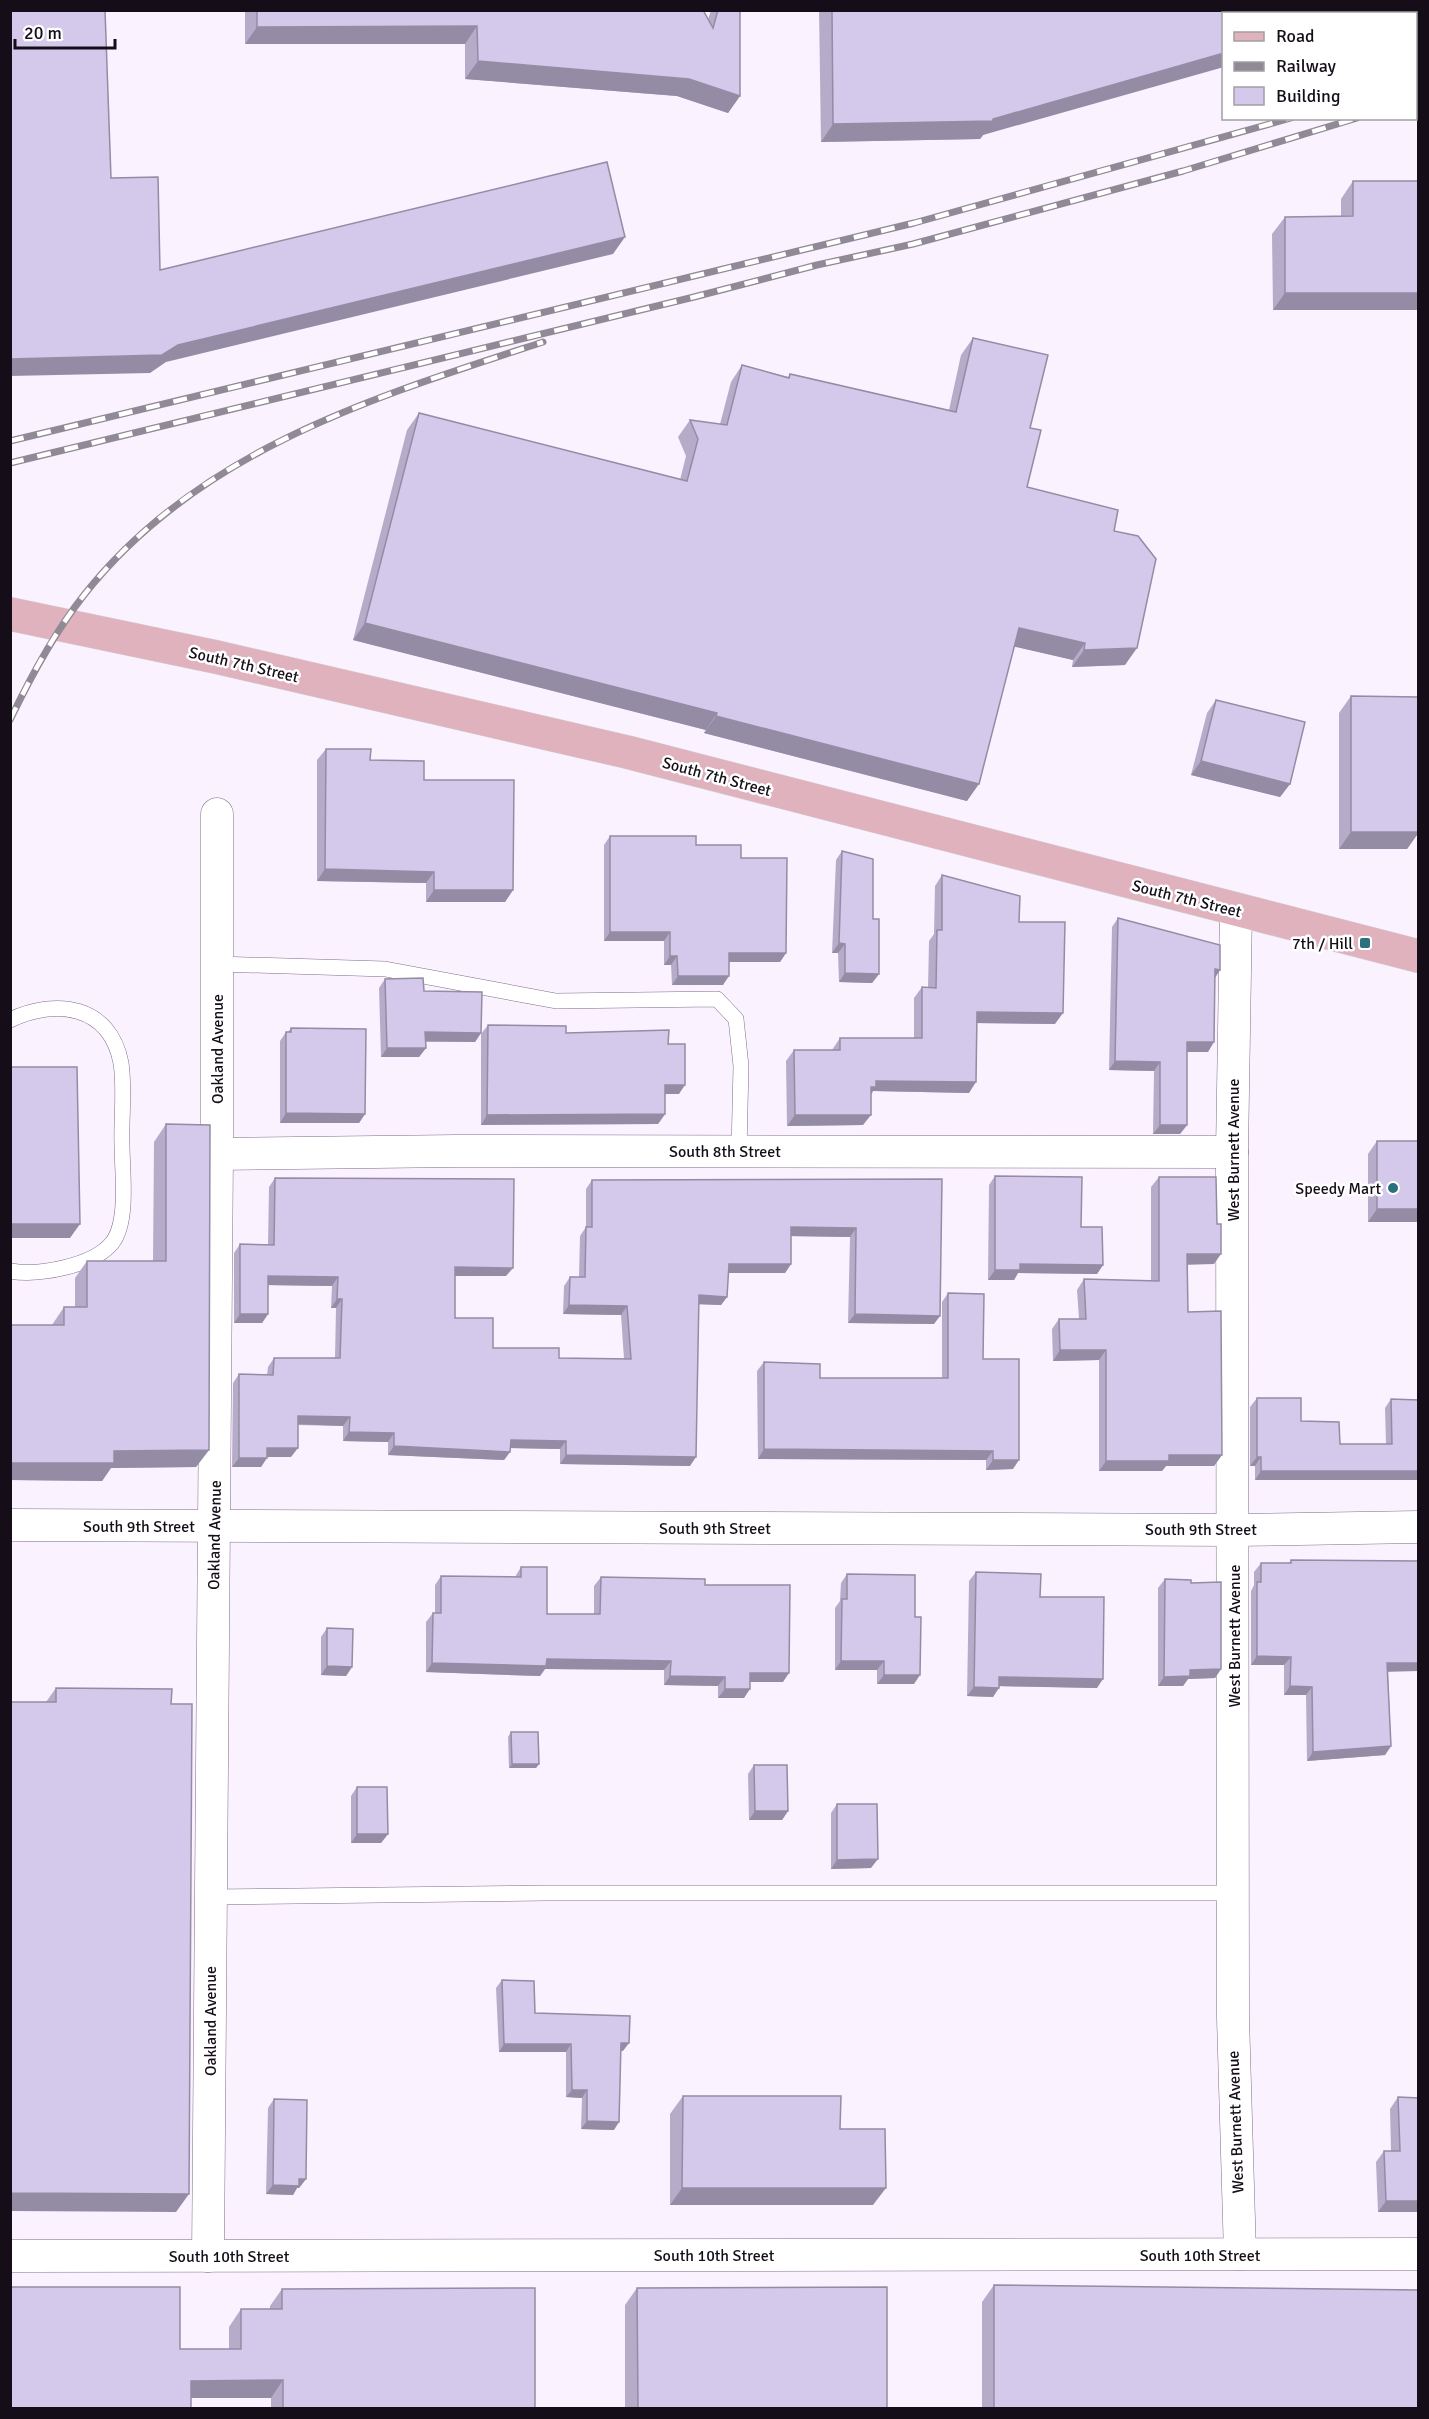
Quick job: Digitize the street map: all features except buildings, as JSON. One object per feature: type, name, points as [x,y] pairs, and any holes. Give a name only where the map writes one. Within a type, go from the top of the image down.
[{"type":"main road","name":"South 7th Street","points":[[10,614],[216,657],[627,752],[1419,956]]},
{"type":"street","name":"Oakland Avenue","points":[[208,2256],[215,1527],[218,814]]},
{"type":"street","name":"West Burnett Avenue","points":[[1236,910],[1232,1152],[1233,1893],[1235,2130],[1240,2254]]},
{"type":"street","name":"South 8th Street","points":[[217,1154],[739,1151],[1232,1152]]},
{"type":"street","name":"South 9th Street","points":[[10,1525],[1234,1530],[1419,1527]]},
{"type":"street","name":"South 10th Street","points":[[10,2256],[1419,2254]]},
{"type":"lane","points":[[217,964],[385,969],[556,1001],[717,999],[736,1019],[741,1066],[739,1151]]},
{"type":"lane","points":[[10,1020],[23,1014],[52,1007],[74,1009],[95,1018],[109,1034],[121,1062],[123,1213],[114,1241],[98,1256],[71,1267],[10,1271]]},
{"type":"lane","points":[[211,1897],[545,1893],[1233,1893]]},
{"type":"railway","points":[[10,441],[914,223],[1284,120]]},
{"type":"railway","points":[[10,463],[817,265],[913,244],[1183,171],[1350,120]]},
{"type":"railway","points":[[10,720],[44,655],[84,595],[130,545],[180,502],[235,466],[293,435],[354,408],[416,384],[543,342]]},
{"type":"place","name":"7th / Hill","points":[[1365,943]]},
{"type":"place","name":"Speedy Mart","points":[[1393,1188]]}]
